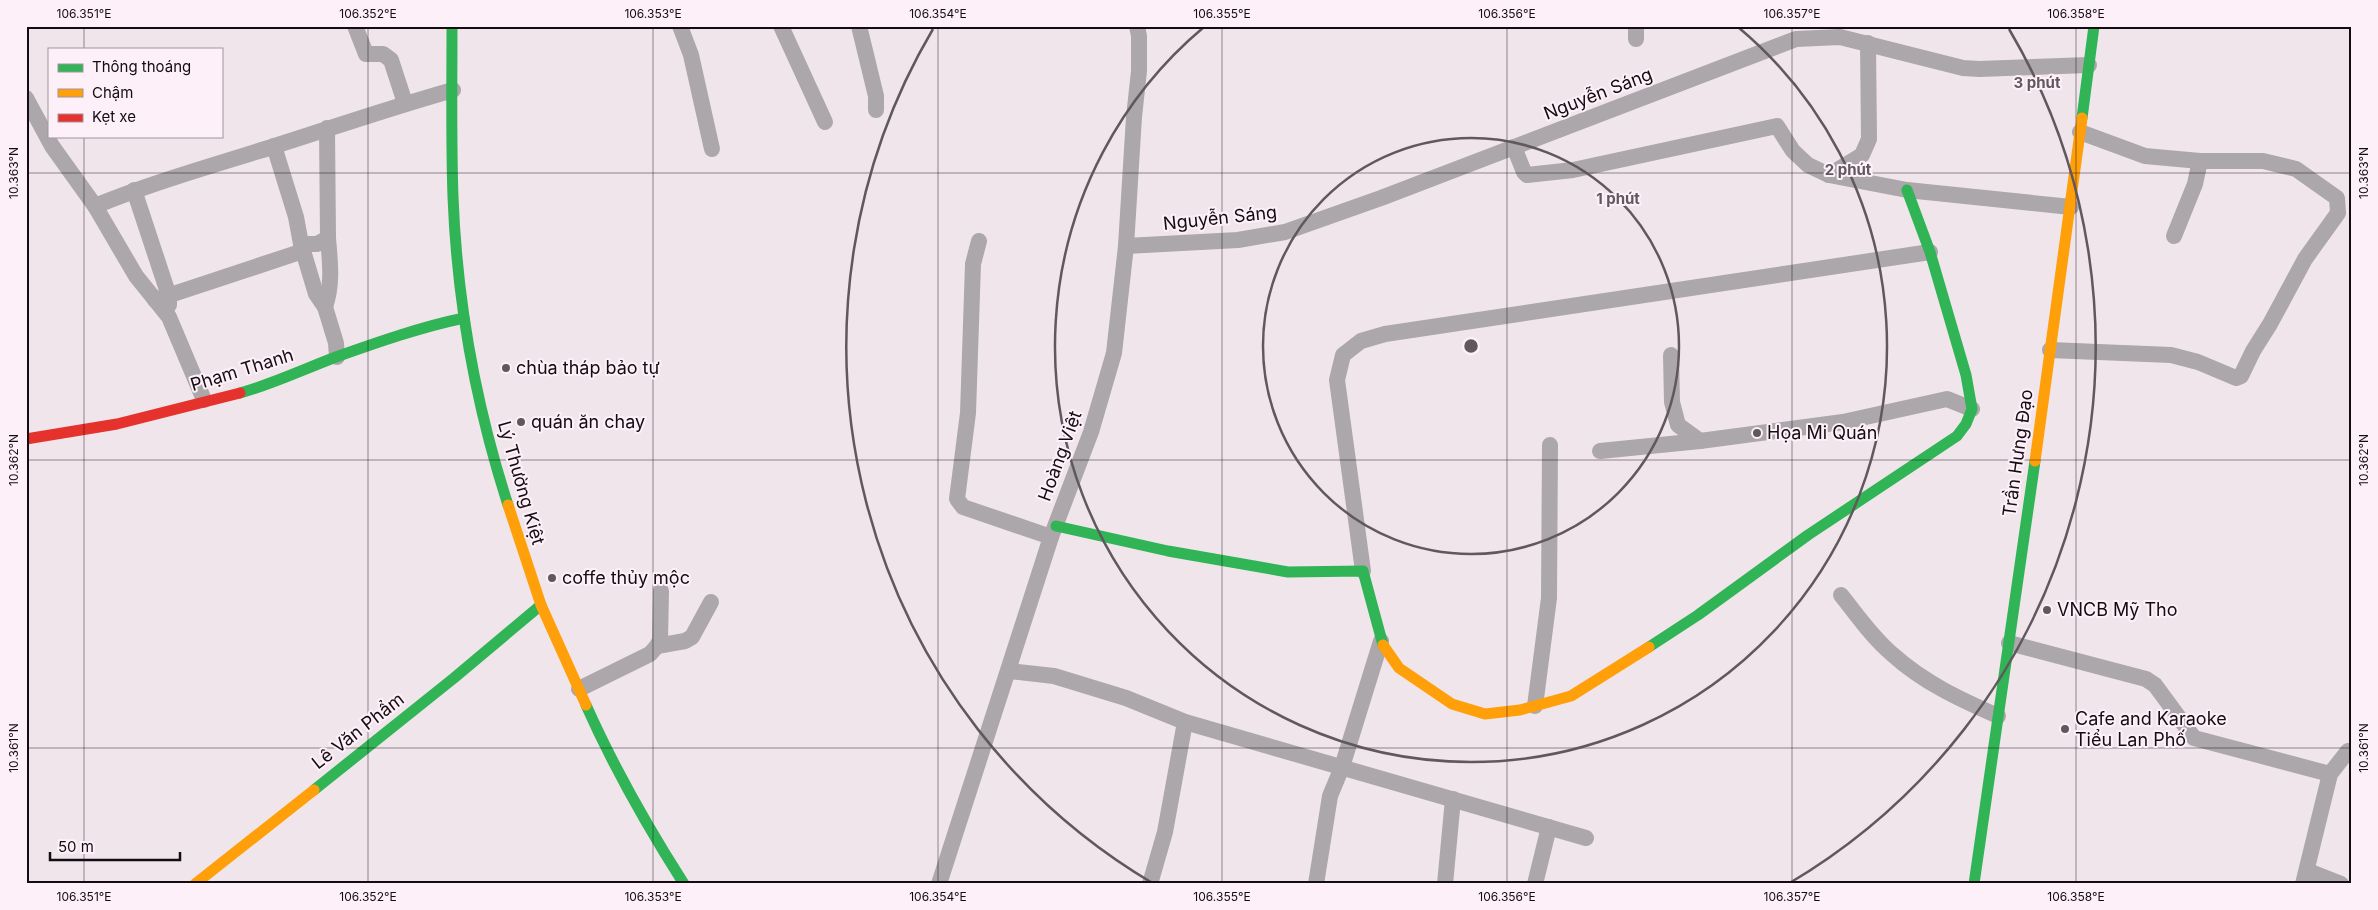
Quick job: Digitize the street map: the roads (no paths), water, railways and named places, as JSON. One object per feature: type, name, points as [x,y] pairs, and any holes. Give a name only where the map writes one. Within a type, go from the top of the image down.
[{"type":"street","points":[[355,26],[366,54],[383,54],[391,60],[405,103]]},
{"type":"street","name":"Lý Thường Kiệt","points":[[452,26],[454,197],[464,318],[490,449],[541,605],[607,753],[636,809],[684,884]]},
{"type":"street","points":[[680,26],[691,55],[712,149]]},
{"type":"street","points":[[781,26],[825,122]]},
{"type":"street","points":[[859,26],[876,96],[876,110]]},
{"type":"street","name":"Hoàng Việt","points":[[939,884],[1054,531],[1091,432],[1114,353],[1126,246],[1134,117],[1139,70],[1139,36],[1137,26]]},
{"type":"street","name":"Trần Hưng Đạo","points":[[1974,884],[2071,207],[2094,26]]},
{"type":"street","name":"Nguyễn Sáng","points":[[1126,246],[1238,240],[1285,232],[1320,221],[1796,39],[1816,36],[1840,37],[1963,68],[2089,65]]},
{"type":"street","points":[[1829,176],[1862,155],[1869,139],[1868,43]]},
{"type":"street","points":[[94,206],[134,190],[405,103],[453,90]]},
{"type":"street","points":[[26,98],[52,146],[94,206],[136,276],[162,298]]},
{"type":"street","points":[[1514,147],[1524,172],[1527,175],[1537,175],[1573,170],[1777,126],[1792,151],[1808,164],[1829,176],[1907,190],[2071,207]]},
{"type":"street","points":[[325,306],[329,294],[331,276],[328,238],[327,128]]},
{"type":"street","points":[[2050,350],[2170,354],[2198,362],[2236,378],[2241,376],[2305,259],[2338,213],[2339,205],[2337,198],[2296,169],[2257,161],[2200,161],[2146,156],[2080,132]]},
{"type":"street","points":[[274,146],[296,217],[302,248],[312,274],[316,294],[325,306],[336,343],[337,357]]},
{"type":"street","points":[[2174,236],[2195,184],[2200,161]]},
{"type":"street","points":[[134,190],[168,317],[204,400]]},
{"type":"street","points":[[1907,190],[1930,252],[1966,375],[1972,409],[1966,424],[1957,436],[1808,535],[1698,615],[1571,696],[1520,710],[1485,714],[1452,704],[1399,668],[1381,641],[1363,571],[1337,380],[1343,355],[1361,341],[1385,334],[1930,252]]},
{"type":"street","points":[[162,298],[317,244],[328,238]]},
{"type":"street","points":[[979,241],[973,264],[968,413],[957,499],[963,507],[1054,531],[1288,572],[1363,571]]},
{"type":"street","name":"Phạm Thanh","points":[[26,439],[117,424],[204,400],[261,387],[337,357],[440,323],[464,318]]},
{"type":"street","points":[[1671,355],[1672,402],[1678,425],[1700,441]]},
{"type":"street","points":[[1600,451],[1700,441],[1843,422],[1946,399],[1972,409]]},
{"type":"street","points":[[1536,706],[1549,598],[1550,445]]},
{"type":"street","points":[[579,690],[650,654],[657,646],[660,640],[661,591]]},
{"type":"street","points":[[1841,595],[1884,647],[1919,675],[1952,696],[1998,716]]},
{"type":"street","points":[[657,646],[685,642],[692,637],[710,602]]},
{"type":"street","name":"Lê Văn Phẩm","points":[[195,884],[454,678],[541,605]]},
{"type":"street","points":[[1316,884],[1330,796],[1342,766],[1381,641]]},
{"type":"street","points":[[2009,643],[2146,679],[2155,685],[2194,738],[2203,742],[2330,774]]},
{"type":"street","points":[[1009,670],[1063,679],[1126,698],[1185,722],[1586,838]]},
{"type":"street","points":[[1150,884],[1165,832],[1185,722]]},
{"type":"street","points":[[2341,884],[2306,878],[2330,774],[2348,751]]},
{"type":"street","points":[[1445,884],[1454,799]]},
{"type":"street","points":[[1535,884],[1548,827]]},
{"type":"place","name":"chùa tháp bảo tự","points":[[506,368]]},
{"type":"place","name":"quán ăn chay","points":[[521,422]]},
{"type":"place","name":"Họa Mi Quán","points":[[1757,433]]},
{"type":"place","name":"coffe thủy mộc","points":[[552,578]]},
{"type":"place","name":"VNCB Mỹ Tho","points":[[2047,610]]},
{"type":"place","name":"Cafe and Karaoke Tiểu Lan Phố","points":[[2065,729]]}]
